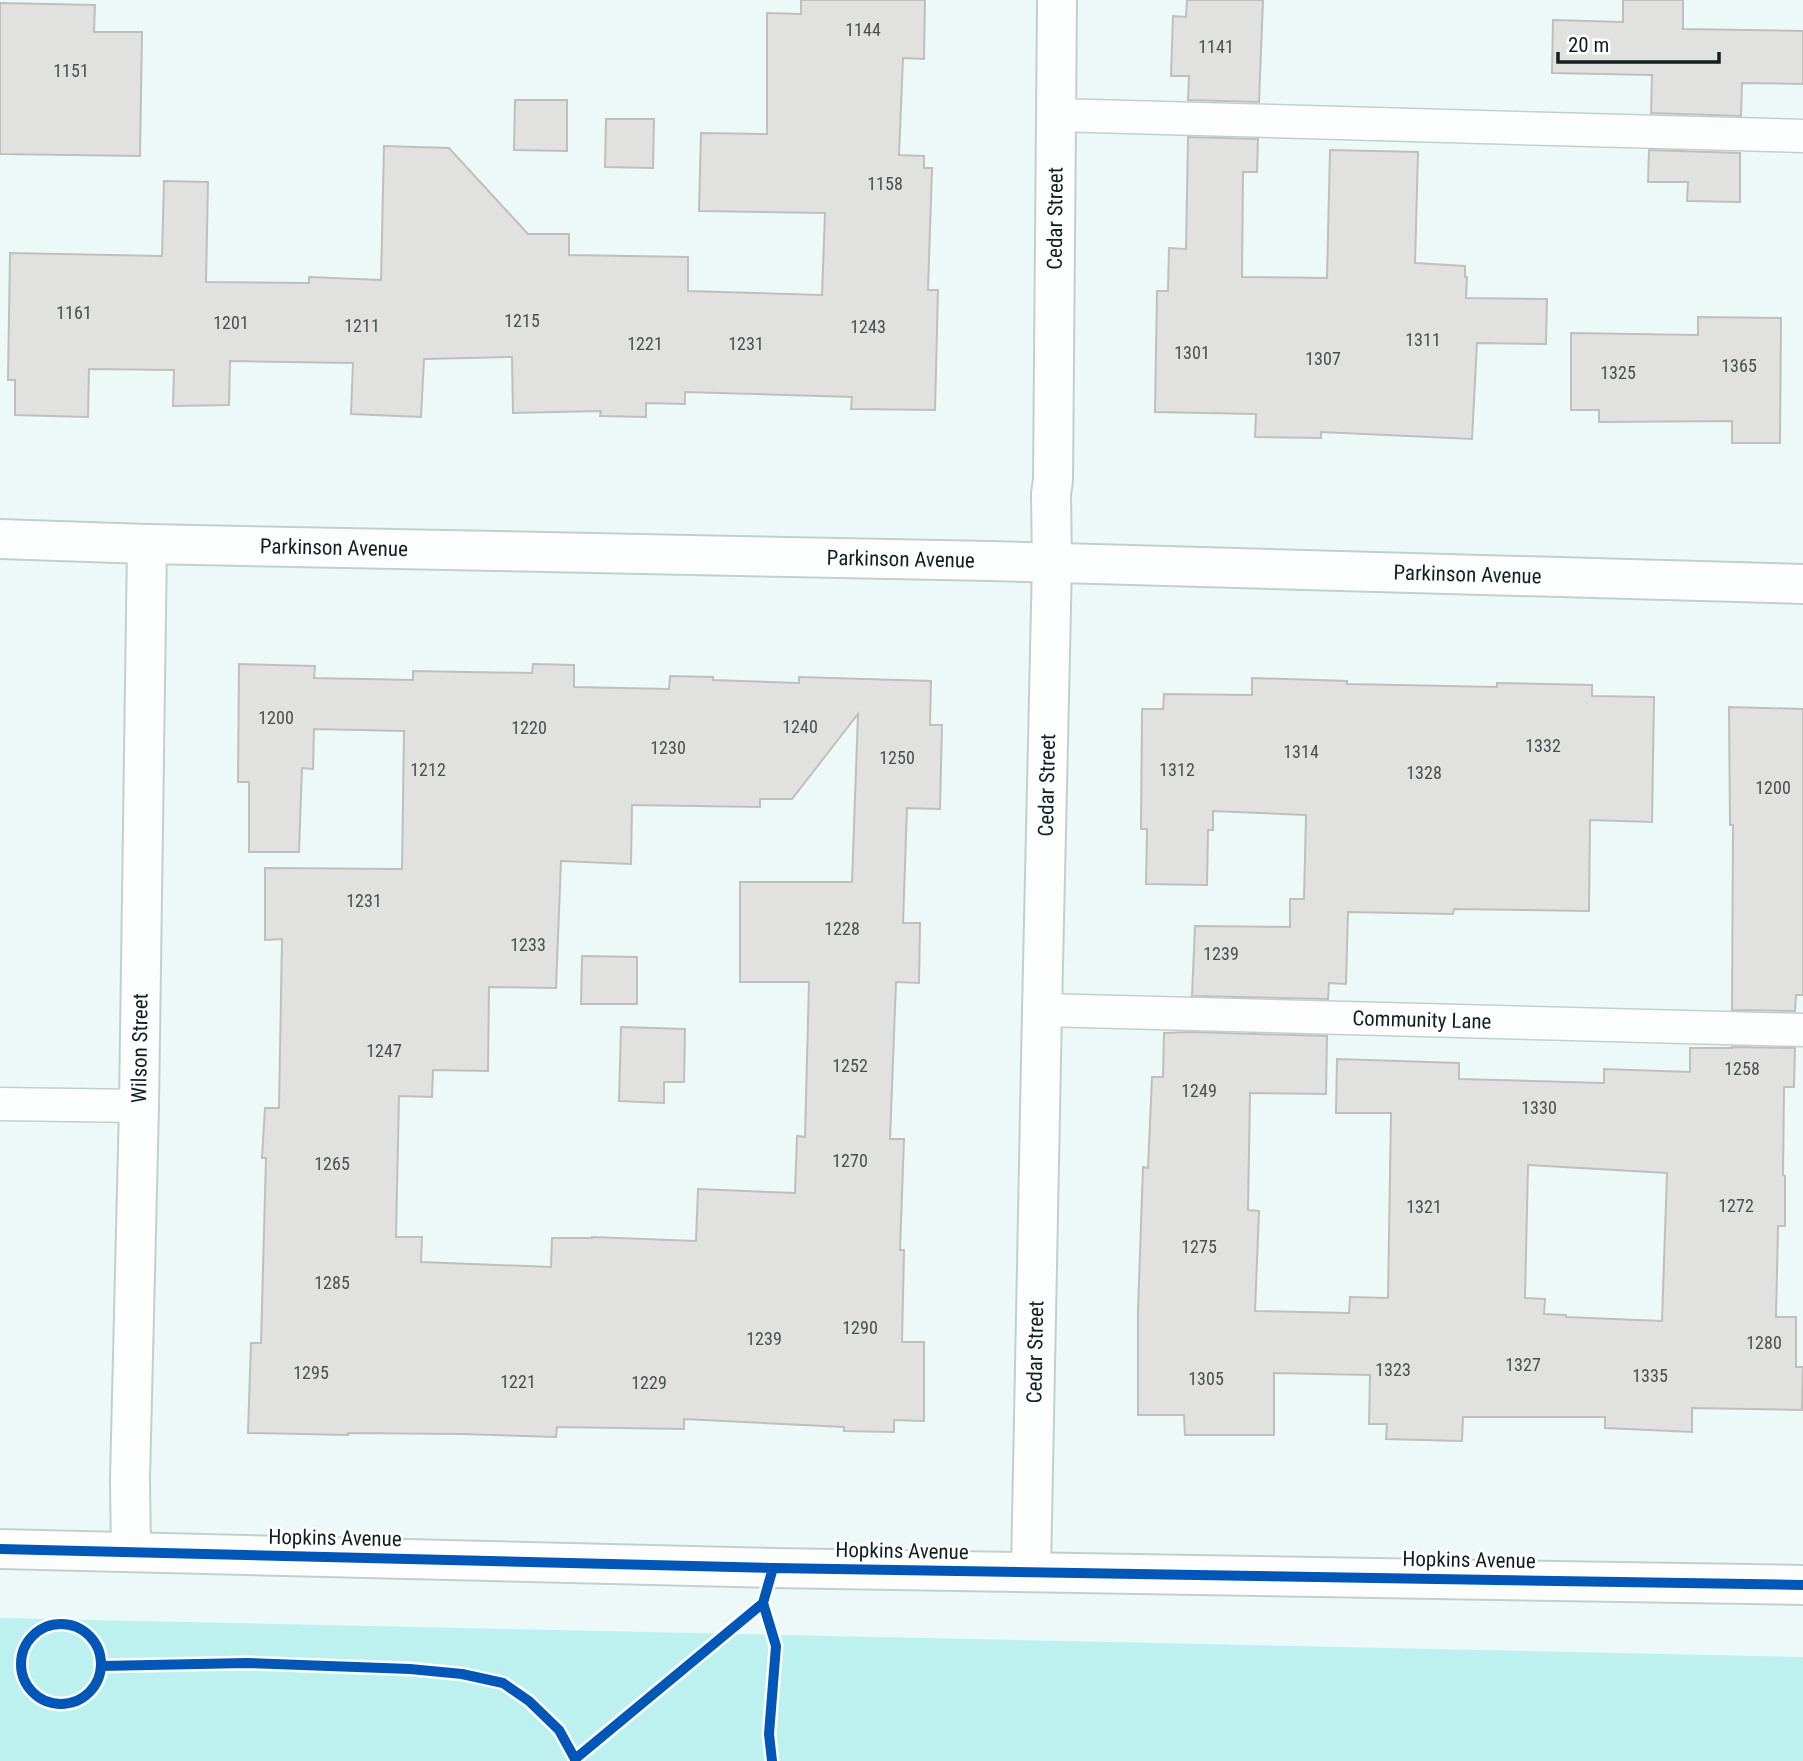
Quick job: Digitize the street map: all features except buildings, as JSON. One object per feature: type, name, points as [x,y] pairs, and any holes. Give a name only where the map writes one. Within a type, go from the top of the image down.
[{"type":"street","name":"Cedar Street","points":[[1031,1572],[1052,563],[1057,0]]},
{"type":"street","name":"Parkinson Avenue","points":[[0,539],[1052,563],[1803,584]]},
{"type":"street","name":"Wilson Street","points":[[131,1552],[147,544]]},
{"type":"street","name":"Hopkins Avenue","points":[[0,1549],[773,1568],[1803,1585]]},
{"type":"lane","points":[[1055,115],[1803,136]]},
{"type":"lane","name":"Community Lane","points":[[1042,1010],[1803,1030]]},
{"type":"lane","points":[[0,1104],[139,1106]]},
{"type":"shaded area","points":[[0,1618],[1803,1657],[1803,1761],[0,1761]]},
{"type":"cycle path","points":[[0,1549],[773,1568],[1803,1585]]},
{"type":"cycle path","points":[[575,1761],[763,1603],[773,1568]]},
{"type":"cycle path","points":[[763,1603],[776,1646],[769,1734],[772,1761]]},
{"type":"cycle path","points":[[53,1624],[69,1624],[90,1635],[101,1656],[101,1664],[101,1672],[90,1693],[69,1704],[53,1704],[39,1698],[27,1686],[21,1672],[21,1656],[27,1642],[39,1630],[53,1624]]},
{"type":"cycle path","points":[[101,1666],[247,1663],[410,1669],[462,1674],[503,1683],[529,1701],[559,1730],[575,1759]]}]
